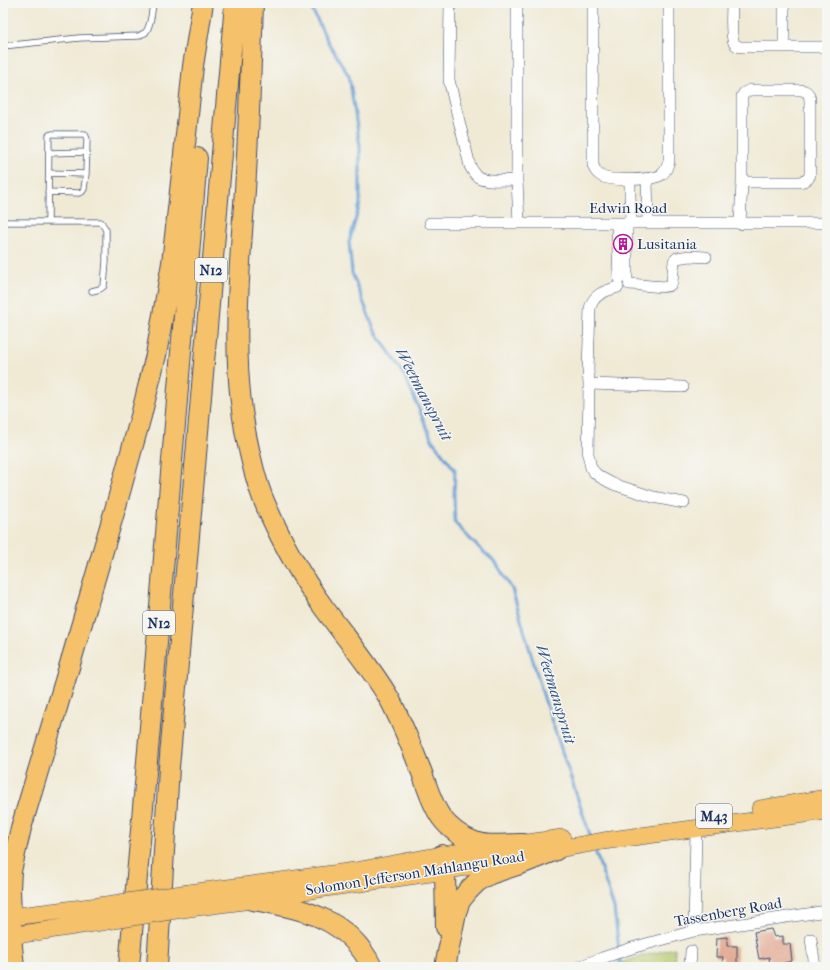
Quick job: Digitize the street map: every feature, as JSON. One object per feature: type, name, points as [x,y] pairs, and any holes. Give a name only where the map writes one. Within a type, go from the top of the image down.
[{"type":"highway","points":[[14,967],[7,927],[11,871],[21,828],[75,647],[141,416],[156,354],[172,263],[193,66],[203,3]]},
{"type":"highway","name":"N12","points":[[129,967],[150,735],[210,3]]},
{"type":"highway","name":"N12","points":[[157,967],[169,768],[235,3]]},
{"type":"highway","points":[[253,3],[237,334],[240,396],[245,434],[254,472],[266,506],[293,561],[388,697],[401,722],[431,796],[442,818],[455,831],[476,842],[491,845],[523,844]]},
{"type":"highway","points":[[162,967],[172,818],[172,790],[169,768]]},
{"type":"highway","points":[[3,874],[21,828]]},
{"type":"highway","points":[[444,967],[456,912],[460,902],[468,891],[490,874],[526,862],[560,845]]},
{"type":"highway","points":[[444,863],[446,919],[444,967]]},
{"type":"highway","points":[[252,900],[305,912],[331,922],[343,930],[355,942],[365,953],[372,967]]},
{"type":"main road","name":"Solomon Jefferson Mahlangu Road","points":[[7,927],[189,901],[355,871],[444,863],[560,845],[704,818],[827,798]]},
{"type":"main road","name":"Solomon Jefferson Mahlangu Road","points":[[602,837],[696,830],[827,811]]},
{"type":"main road","name":"Solomon Jefferson Mahlangu Road","points":[[189,901],[252,900],[444,863],[523,844],[560,845]]},
{"type":"street","points":[[450,3],[449,80],[470,166],[478,177],[484,179],[517,180]]},
{"type":"street","points":[[518,3],[517,180],[519,223]]},
{"type":"street","points":[[593,3],[593,165],[595,171],[603,177],[630,179],[647,179],[660,176],[664,173],[669,161],[669,3]]},
{"type":"street","points":[[732,3],[732,36],[736,45],[742,47],[823,47],[827,45]]},
{"type":"street","points":[[784,3],[784,47]]},
{"type":"street","points":[[740,224],[742,182],[742,100],[744,93],[750,90],[801,90],[807,92],[810,102],[810,173],[808,178],[799,182],[742,182]]},
{"type":"street","points":[[624,282],[625,224],[630,179]]},
{"type":"street","points":[[647,179],[648,223]]},
{"type":"street","name":"Edwin Road","points":[[430,223],[827,223]]},
{"type":"street","points":[[684,503],[653,497],[613,484],[600,477],[591,468],[588,454],[589,319],[591,303],[596,296],[624,282],[654,286],[670,285],[673,277],[674,261],[677,258],[689,256],[706,257]]},
{"type":"street","points":[[589,384],[683,387]]},
{"type":"street","points":[[694,931],[696,830]]},
{"type":"street","name":"Tassenberg Road","points":[[578,967],[636,947],[694,931],[827,911]]},
{"type":"street","points":[[811,939],[815,967]]},
{"type":"street","points":[[690,967],[691,951]]},
{"type":"lane","points":[[3,46],[79,38],[139,36],[145,33],[148,28],[153,3]]},
{"type":"lane","points":[[48,192],[79,193],[84,189],[87,152],[87,139],[85,134],[49,135],[49,173],[48,192],[48,222]]},
{"type":"lane","points":[[49,153],[87,152]]},
{"type":"lane","points":[[49,173],[86,174]]},
{"type":"lane","points":[[3,222],[101,222],[106,230],[104,286],[100,289],[92,290]]},
{"type":"green space","points":[[675,948],[674,967],[608,967],[642,956]]},
{"type":"building","points":[[771,929],[774,937],[783,936],[783,944],[790,944],[792,961],[784,963],[784,967],[770,967],[769,957],[759,959],[754,932]]},
{"type":"building","points":[[727,937],[727,946],[737,946],[737,967],[722,967],[723,957],[716,957],[717,938]]},
{"type":"waterway","name":"Weetmanspruit","points":[[309,3],[328,42],[349,76],[360,146],[360,204],[349,242],[352,273],[374,329],[405,376],[432,440],[455,470],[455,523],[496,563],[512,589],[544,698],[591,838]]},
{"type":"waterway","name":"Weetmanspruit","points":[[594,847],[614,908],[619,950]]},
{"type":"waterway","name":"Weetmanspruit","points":[[619,956],[621,967]]},
{"type":"place","name":"Lusitania","points":[[623,244]]}]
